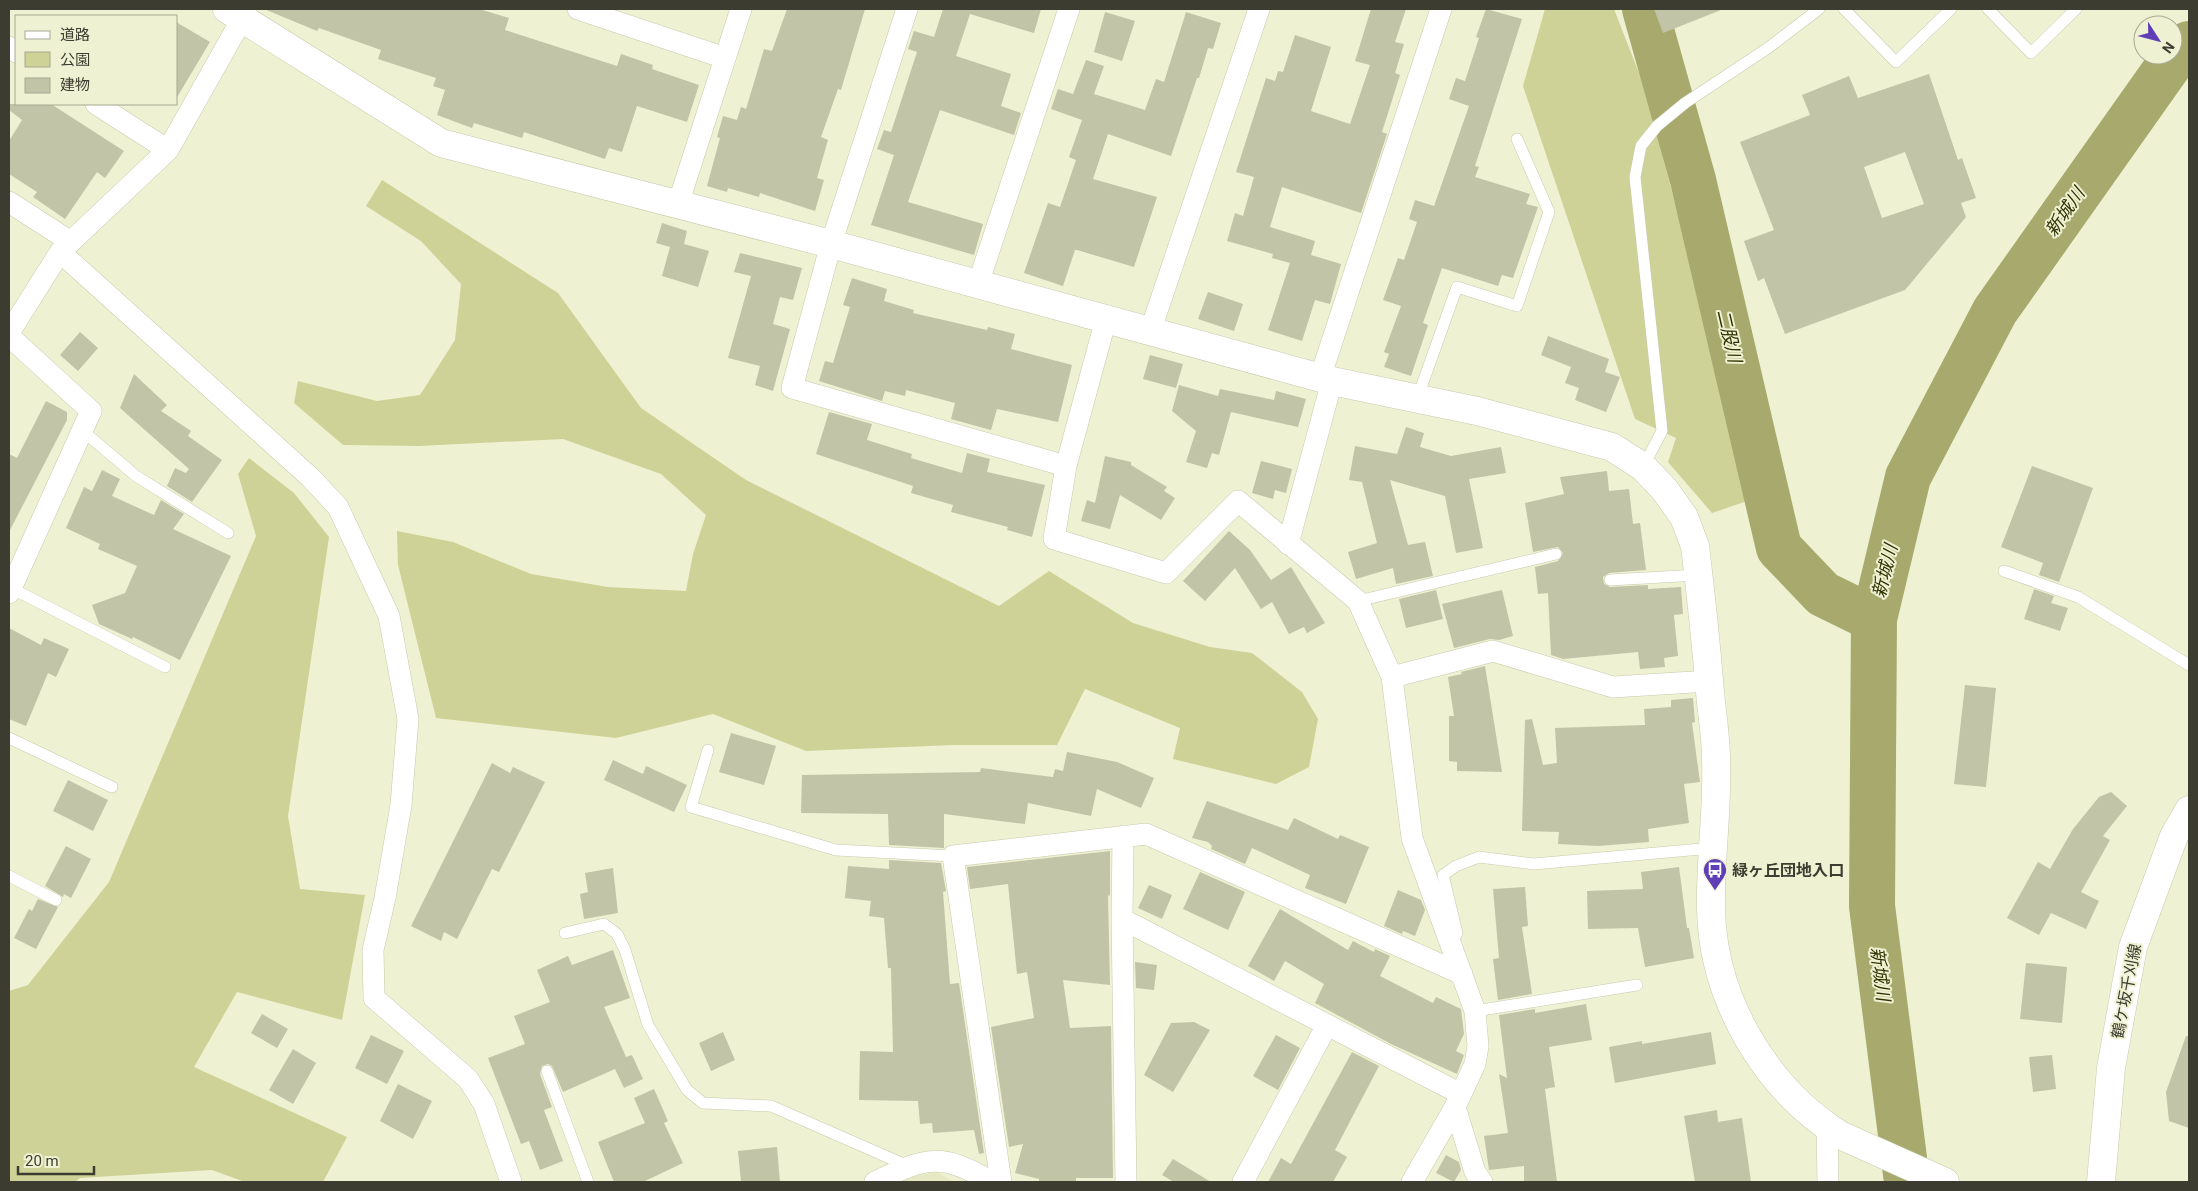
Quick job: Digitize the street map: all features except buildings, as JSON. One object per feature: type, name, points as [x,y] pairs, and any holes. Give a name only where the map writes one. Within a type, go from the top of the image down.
[{"type":"street","points":[[582,9],[725,58]]},
{"type":"street","points":[[678,204],[741,9]]},
{"type":"street","points":[[907,9],[831,244],[792,388],[1066,466]]},
{"type":"street","points":[[978,284],[1068,9]]},
{"type":"street","points":[[1150,332],[1259,9]]},
{"type":"street","points":[[1288,544],[1326,380],[1441,9]]},
{"type":"street","points":[[10,591],[91,411],[9,334],[66,247],[168,150],[238,12],[441,143],[831,244],[1326,380],[1477,411],[1612,448],[1643,467],[1664,489],[1684,517],[1695,546],[1710,681],[1716,760],[1711,908],[1717,963],[1737,1016],[1763,1062],[1790,1096],[1833,1131],[1945,1182]]},
{"type":"street","points":[[98,105],[168,150]]},
{"type":"street","points":[[9,202],[66,247],[310,477],[338,508],[389,616],[408,719],[401,805],[385,898],[373,950],[374,998],[468,1079],[484,1104],[511,1182]]},
{"type":"street","points":[[1106,319],[1066,466],[1054,539],[1166,573],[1238,501],[1358,601],[1392,677],[1412,838],[1475,1011],[1478,1046],[1475,1064],[1458,1101],[1412,1182]]},
{"type":"street","points":[[1392,677],[1493,651],[1613,687],[1710,681]]},
{"type":"street","name":"鶴ケ坂千刈線","points":[[2100,1182],[2111,1068],[2133,947],[2174,836],[2189,810]]},
{"type":"street","points":[[1001,1182],[953,856],[1146,834],[1462,974]]},
{"type":"street","points":[[1123,836],[1122,919],[1126,1182]]},
{"type":"street","points":[[1122,919],[1327,1025],[1458,1101],[1475,1172],[1482,1182]]},
{"type":"street","points":[[1242,1182],[1327,1025]]},
{"type":"street","points":[[1828,1182],[1833,1131]]},
{"type":"street","points":[[875,1182],[908,1166],[939,1160],[971,1170],[992,1182]]},
{"type":"lane","points":[[1643,467],[1662,431],[1635,177],[1640,146],[1657,126],[1685,103],[1768,48],[1819,9]]},
{"type":"lane","points":[[1844,9],[1896,62],[1951,9]]},
{"type":"lane","points":[[1988,9],[2031,52],[2076,9]]},
{"type":"lane","points":[[1417,399],[1457,287],[1517,306],[1549,212],[1516,139]]},
{"type":"lane","points":[[83,431],[136,476],[228,533]]},
{"type":"lane","points":[[1358,601],[1556,554]]},
{"type":"lane","points":[[2004,571],[2078,597],[2189,665]]},
{"type":"lane","points":[[1610,580],[1699,575]]},
{"type":"lane","points":[[10,591],[165,668]]},
{"type":"lane","points":[[9,738],[112,787]]},
{"type":"lane","points":[[708,750],[692,807],[836,850],[953,856]]},
{"type":"lane","points":[[1450,946],[1457,933],[1443,874],[1456,866],[1478,857],[1534,864],[1714,848]]},
{"type":"lane","points":[[9,876],[56,900]]},
{"type":"lane","points":[[565,932],[604,924],[617,934],[625,950],[648,1026],[687,1090],[704,1103],[771,1106],[908,1166]]},
{"type":"lane","points":[[1475,1011],[1637,985]]},
{"type":"lane","points":[[547,1072],[588,1182]]},
{"type":"shaded area","points":[[937,1172],[954,1182],[901,1182],[915,1176]]},
{"type":"green space","points":[[1545,9],[1614,9],[1644,86],[1753,499],[1712,513],[1668,462],[1676,438],[1635,419],[1523,86]]},
{"type":"green space","points":[[382,180],[558,293],[641,408],[746,480],[999,606],[1049,571],[1133,623],[1210,647],[1252,653],[1302,692],[1318,719],[1309,767],[1276,784],[1173,759],[1180,728],[1085,689],[1057,745],[953,745],[806,751],[713,714],[616,738],[436,718],[398,565],[397,531],[453,542],[531,574],[608,587],[686,591],[693,554],[706,515],[661,474],[563,439],[419,446],[343,445],[294,403],[298,381],[377,401],[420,395],[455,340],[461,284],[421,241],[366,206]]},
{"type":"green space","points":[[249,458],[294,493],[329,537],[288,816],[300,889],[365,895],[342,1020],[237,992],[194,1067],[347,1137],[323,1182],[245,1182],[212,1170],[80,1178],[75,1182],[9,1182],[9,991],[28,985],[109,882],[256,536],[238,474]]},
{"type":"waterway","name":"二股川","points":[[1645,9],[1693,180],[1779,548],[1823,594],[1874,619]]},
{"type":"waterway","name":"新城川","points":[[1907,1182],[1872,906],[1874,619],[1908,477],[1995,311],[2176,55],[2189,44]]},
{"type":"place","name":"緑ヶ丘団地入口","points":[[1715,891]]}]
